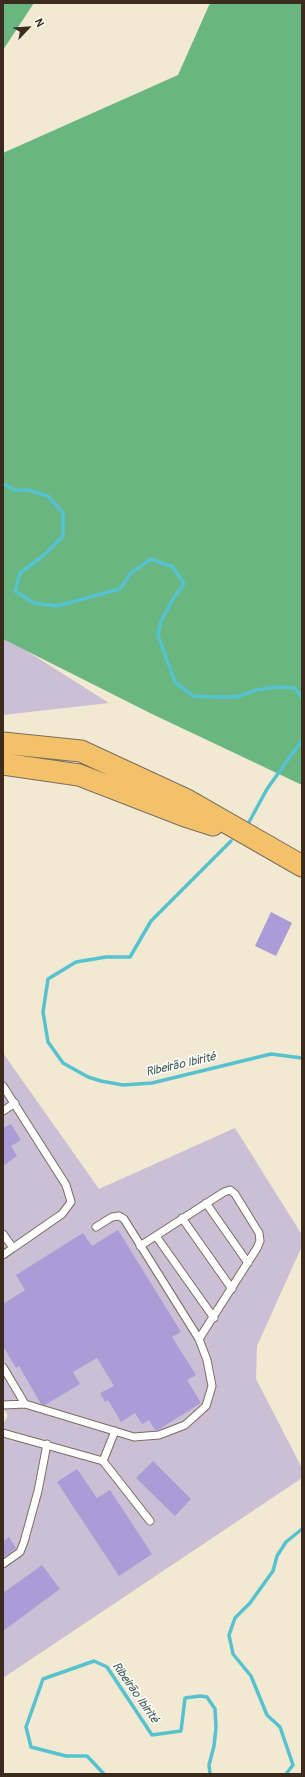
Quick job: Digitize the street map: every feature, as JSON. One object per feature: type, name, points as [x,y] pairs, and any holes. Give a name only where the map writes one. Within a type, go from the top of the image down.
[{"type":"main road","points":[[3,743],[81,750],[186,800],[302,866]]},
{"type":"main road","points":[[79,775],[81,750]]},
{"type":"main road","points":[[3,764],[79,775],[185,816],[245,834]]},
{"type":"lane","points":[[3,1086],[66,1185],[71,1202],[62,1214],[3,1255]]},
{"type":"lane","points":[[3,1111],[14,1103]]},
{"type":"lane","points":[[140,1246],[224,1192],[230,1190],[235,1194],[259,1234],[260,1241],[214,1318],[199,1339]]},
{"type":"lane","points":[[206,1203],[248,1263]]},
{"type":"lane","points":[[3,1405],[25,1404],[134,1437],[159,1435],[185,1425],[206,1406],[212,1386],[207,1360],[199,1339],[124,1219],[119,1216],[112,1217],[96,1227]]},
{"type":"lane","points":[[182,1218],[232,1289]]},
{"type":"lane","points":[[3,1234],[13,1248]]},
{"type":"lane","points":[[156,1236],[214,1318]]},
{"type":"lane","points":[[3,1367],[25,1404]]},
{"type":"lane","points":[[103,1461],[115,1431]]},
{"type":"lane","points":[[3,1433],[47,1444],[103,1461],[150,1521]]},
{"type":"lane","points":[[3,1564],[20,1552],[24,1542],[38,1491],[47,1444]]},
{"type":"shaded area","points":[[3,636],[109,703],[3,715]]},
{"type":"shaded area","points":[[3,1053],[99,1189],[235,1128],[302,1235],[302,1246],[257,1346],[256,1379],[302,1468],[302,1478],[3,1678],[3,1424],[8,1416],[3,1407]]},
{"type":"green space","points":[[3,3],[34,3],[3,50]]},
{"type":"green space","points":[[210,3],[302,3],[302,785],[150,713],[3,639],[3,153],[178,75]]},
{"type":"building","points":[[271,912],[292,923],[276,956],[255,946]]},
{"type":"building","points":[[11,1124],[21,1140],[11,1146],[17,1156],[3,1166],[3,1128]]},
{"type":"building","points":[[118,1230],[181,1332],[172,1337],[196,1375],[187,1380],[201,1403],[158,1430],[155,1430],[149,1420],[142,1424],[135,1413],[121,1422],[108,1400],[105,1402],[100,1393],[114,1386],[97,1358],[73,1372],[80,1384],[45,1405],[41,1404],[19,1366],[16,1368],[3,1346],[3,1304],[25,1290],[16,1275],[83,1233],[92,1246]]},
{"type":"building","points":[[153,1461],[191,1499],[175,1516],[136,1478]]},
{"type":"building","points":[[77,1469],[97,1498],[110,1490],[152,1554],[119,1576],[57,1482]]},
{"type":"building","points":[[9,1537],[16,1548],[3,1558],[3,1542]]},
{"type":"building","points":[[42,1565],[60,1589],[3,1631],[3,1593]]},
{"type":"waterway","name":"Ribeirão Ibirité","points":[[3,484],[15,490],[28,490],[48,496],[63,513],[63,536],[44,555],[20,573],[15,591],[34,603],[57,606],[120,589],[131,573],[151,559],[173,567],[184,584],[173,599],[161,621],[158,635],[175,682],[193,696],[237,697],[256,690],[277,687],[295,688],[302,698]]},
{"type":"waterway","name":"Ribeirão Ibirité","points":[[248,824],[267,789],[302,740]]},
{"type":"waterway","name":"Ribeirão Ibirité","points":[[231,841],[151,921],[130,957],[106,957],[76,962],[48,979],[43,1012],[48,1042],[63,1063],[88,1077],[123,1085],[152,1083],[271,1054],[302,1058]]},
{"type":"waterway","name":"Ribeirão Ibirité","points":[[286,1774],[293,1765],[280,1727],[267,1715],[251,1676],[233,1654],[229,1635],[235,1618],[250,1603],[273,1571],[277,1556],[286,1542],[302,1529]]},
{"type":"waterway","name":"Ribeirão Ibirité","points":[[104,1774],[87,1756],[66,1756],[31,1747],[26,1727],[43,1679],[94,1661],[107,1667],[152,1735],[181,1731],[185,1698],[200,1696],[207,1697],[215,1709],[216,1727],[214,1746],[209,1765],[210,1774]]}]
